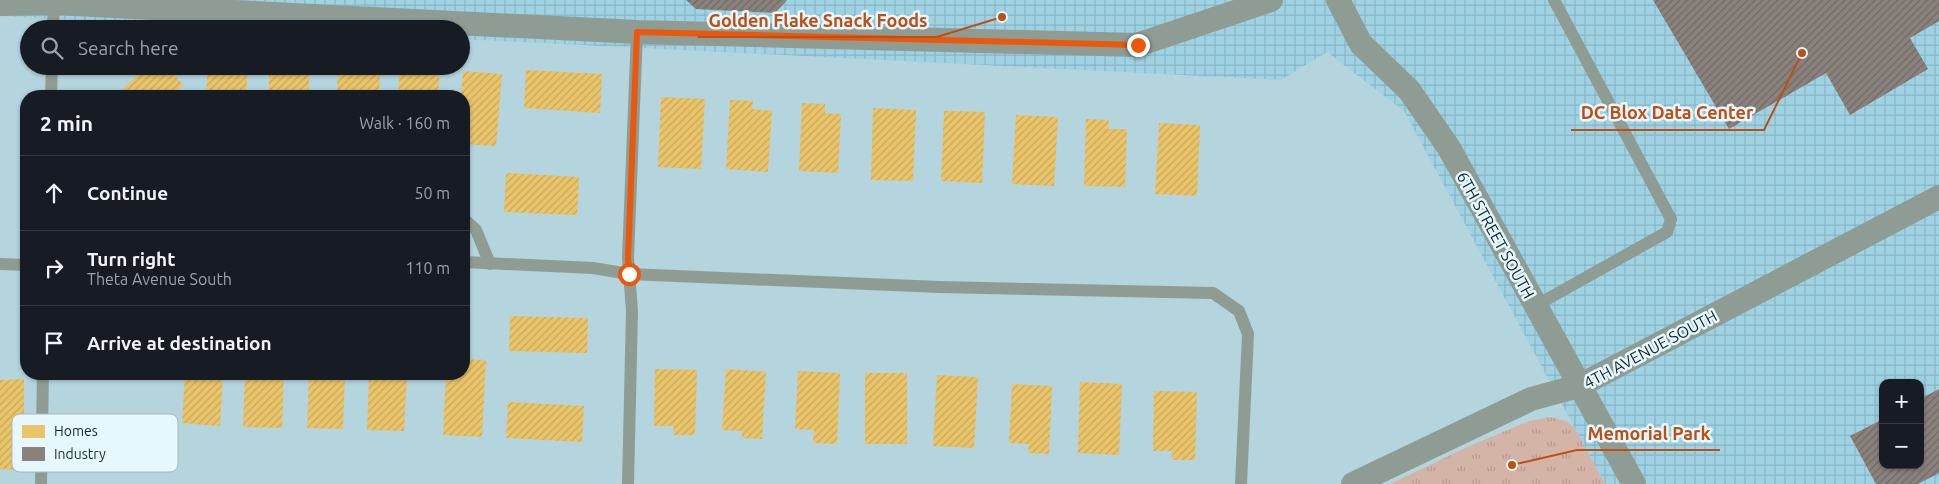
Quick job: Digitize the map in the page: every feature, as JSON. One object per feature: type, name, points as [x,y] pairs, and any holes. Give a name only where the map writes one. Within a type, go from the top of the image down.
[{"type":"street","points":[[470,24],[637,32],[1138,45],[1272,0]]},
{"type":"street","name":"6TH STREET SOUTH","points":[[1338,0],[1361,44],[1409,90],[1449,148],[1634,484]]},
{"type":"street","points":[[0,4],[54,3],[396,20]]},
{"type":"street","name":"4TH AVENUE SOUTH","points":[[1353,484],[1532,399],[1580,386],[1939,197]]},
{"type":"lane","points":[[1535,306],[1667,232],[1671,219],[1554,0]]},
{"type":"lane","points":[[53,20],[54,3]]},
{"type":"lane","points":[[628,484],[632,311],[628,258],[637,32]]},
{"type":"lane","points":[[51,90],[52,75]]},
{"type":"lane","points":[[470,224],[476,230],[490,264]]},
{"type":"lane","points":[[470,262],[593,268],[629,274],[939,287],[1213,293],[1239,311],[1248,334],[1241,484]]},
{"type":"lane","points":[[0,264],[20,265]]},
{"type":"lane","points":[[42,414],[43,380]]},
{"type":"shaded area","points":[[0,0],[1939,0],[1939,484],[1605,484],[1404,111],[1327,52],[1281,80],[470,39],[470,20],[77,20],[0,16]]},
{"type":"green space","points":[[1550,417],[1566,421],[1574,427],[1605,484],[1390,484],[1467,447],[1529,421]]},
{"type":"building: Homes","points":[[526,70],[602,74],[600,113],[524,108]]},
{"type":"building: Homes","points":[[470,72],[502,74],[496,146],[470,144],[470,90],[461,90],[463,75],[470,75]]},
{"type":"building: Homes","points":[[138,75],[174,75],[183,85],[178,90],[122,90]]},
{"type":"building: Homes","points":[[207,75],[247,75],[246,90],[206,90]]},
{"type":"building: Homes","points":[[269,75],[309,75],[308,90],[268,90]]},
{"type":"building: Homes","points":[[338,75],[380,75],[379,90],[337,90]]},
{"type":"building: Homes","points":[[399,75],[439,75],[438,90],[398,90]]},
{"type":"building: Homes","points":[[661,97],[705,99],[701,169],[658,167]]},
{"type":"building: Homes","points":[[730,100],[753,101],[752,109],[772,111],[768,172],[726,169]]},
{"type":"building: Homes","points":[[802,103],[825,104],[825,113],[841,114],[838,173],[799,171]]},
{"type":"building: Homes","points":[[873,108],[916,110],[913,181],[871,180]]},
{"type":"building: Homes","points":[[944,111],[985,112],[982,183],[941,181]]},
{"type":"building: Homes","points":[[1016,115],[1058,117],[1054,186],[1012,184]]},
{"type":"building: Homes","points":[[1086,119],[1109,120],[1108,129],[1127,129],[1125,187],[1084,186]]},
{"type":"building: Homes","points":[[1159,123],[1200,125],[1197,196],[1155,194]]},
{"type":"building: Homes","points":[[506,173],[579,177],[577,215],[504,212]]},
{"type":"building: Homes","points":[[510,316],[588,318],[587,353],[509,351]]},
{"type":"building: Homes","points":[[470,359],[486,360],[482,437],[443,435],[446,380],[470,380]]},
{"type":"building: Homes","points":[[655,369],[697,370],[695,435],[673,435],[674,426],[654,426]]},
{"type":"building: Homes","points":[[726,369],[766,372],[762,439],[742,438],[742,431],[722,430]]},
{"type":"building: Homes","points":[[798,371],[840,373],[837,444],[813,443],[814,430],[795,429]]},
{"type":"building: Homes","points":[[865,373],[907,373],[907,444],[865,444]]},
{"type":"building: Homes","points":[[937,375],[978,377],[974,448],[933,446]]},
{"type":"building: Homes","points":[[0,380],[24,380],[24,414],[12,414],[12,470],[0,469]]},
{"type":"building: Homes","points":[[185,380],[223,380],[220,426],[182,423]]},
{"type":"building: Homes","points":[[245,380],[284,380],[282,428],[243,427]]},
{"type":"building: Homes","points":[[309,380],[345,380],[343,429],[307,428]]},
{"type":"building: Homes","points":[[369,380],[407,380],[404,431],[367,430]]},
{"type":"building: Homes","points":[[1080,382],[1122,384],[1119,455],[1078,453]]},
{"type":"building: Homes","points":[[1012,384],[1052,386],[1049,454],[1028,453],[1029,444],[1009,443]]},
{"type":"building: Homes","points":[[1154,391],[1197,392],[1195,460],[1172,460],[1172,451],[1153,451]]},
{"type":"building: Homes","points":[[508,402],[584,406],[582,442],[506,438]]},
{"type":"building: Industry","points":[[686,0],[787,0],[775,13],[696,9]]},
{"type":"building: Industry","points":[[1653,0],[1939,0],[1939,21],[1910,38],[1928,69],[1850,115],[1826,73],[1729,129]]},
{"type":"building: Industry","points":[[1939,389],[1939,473],[1918,484],[1876,484],[1850,436],[1879,421],[1879,469],[1924,469],[1924,397]]},
{"type":"place","name":"Golden Flake Snack Foods","points":[[1002,17]]},
{"type":"place","name":"DC Blox Data Center","points":[[1802,53]]},
{"type":"place","name":"Memorial Park","points":[[1512,465]]},
{"type":"route","points":[[629,274],[628,258],[637,32],[1138,45]]}]
